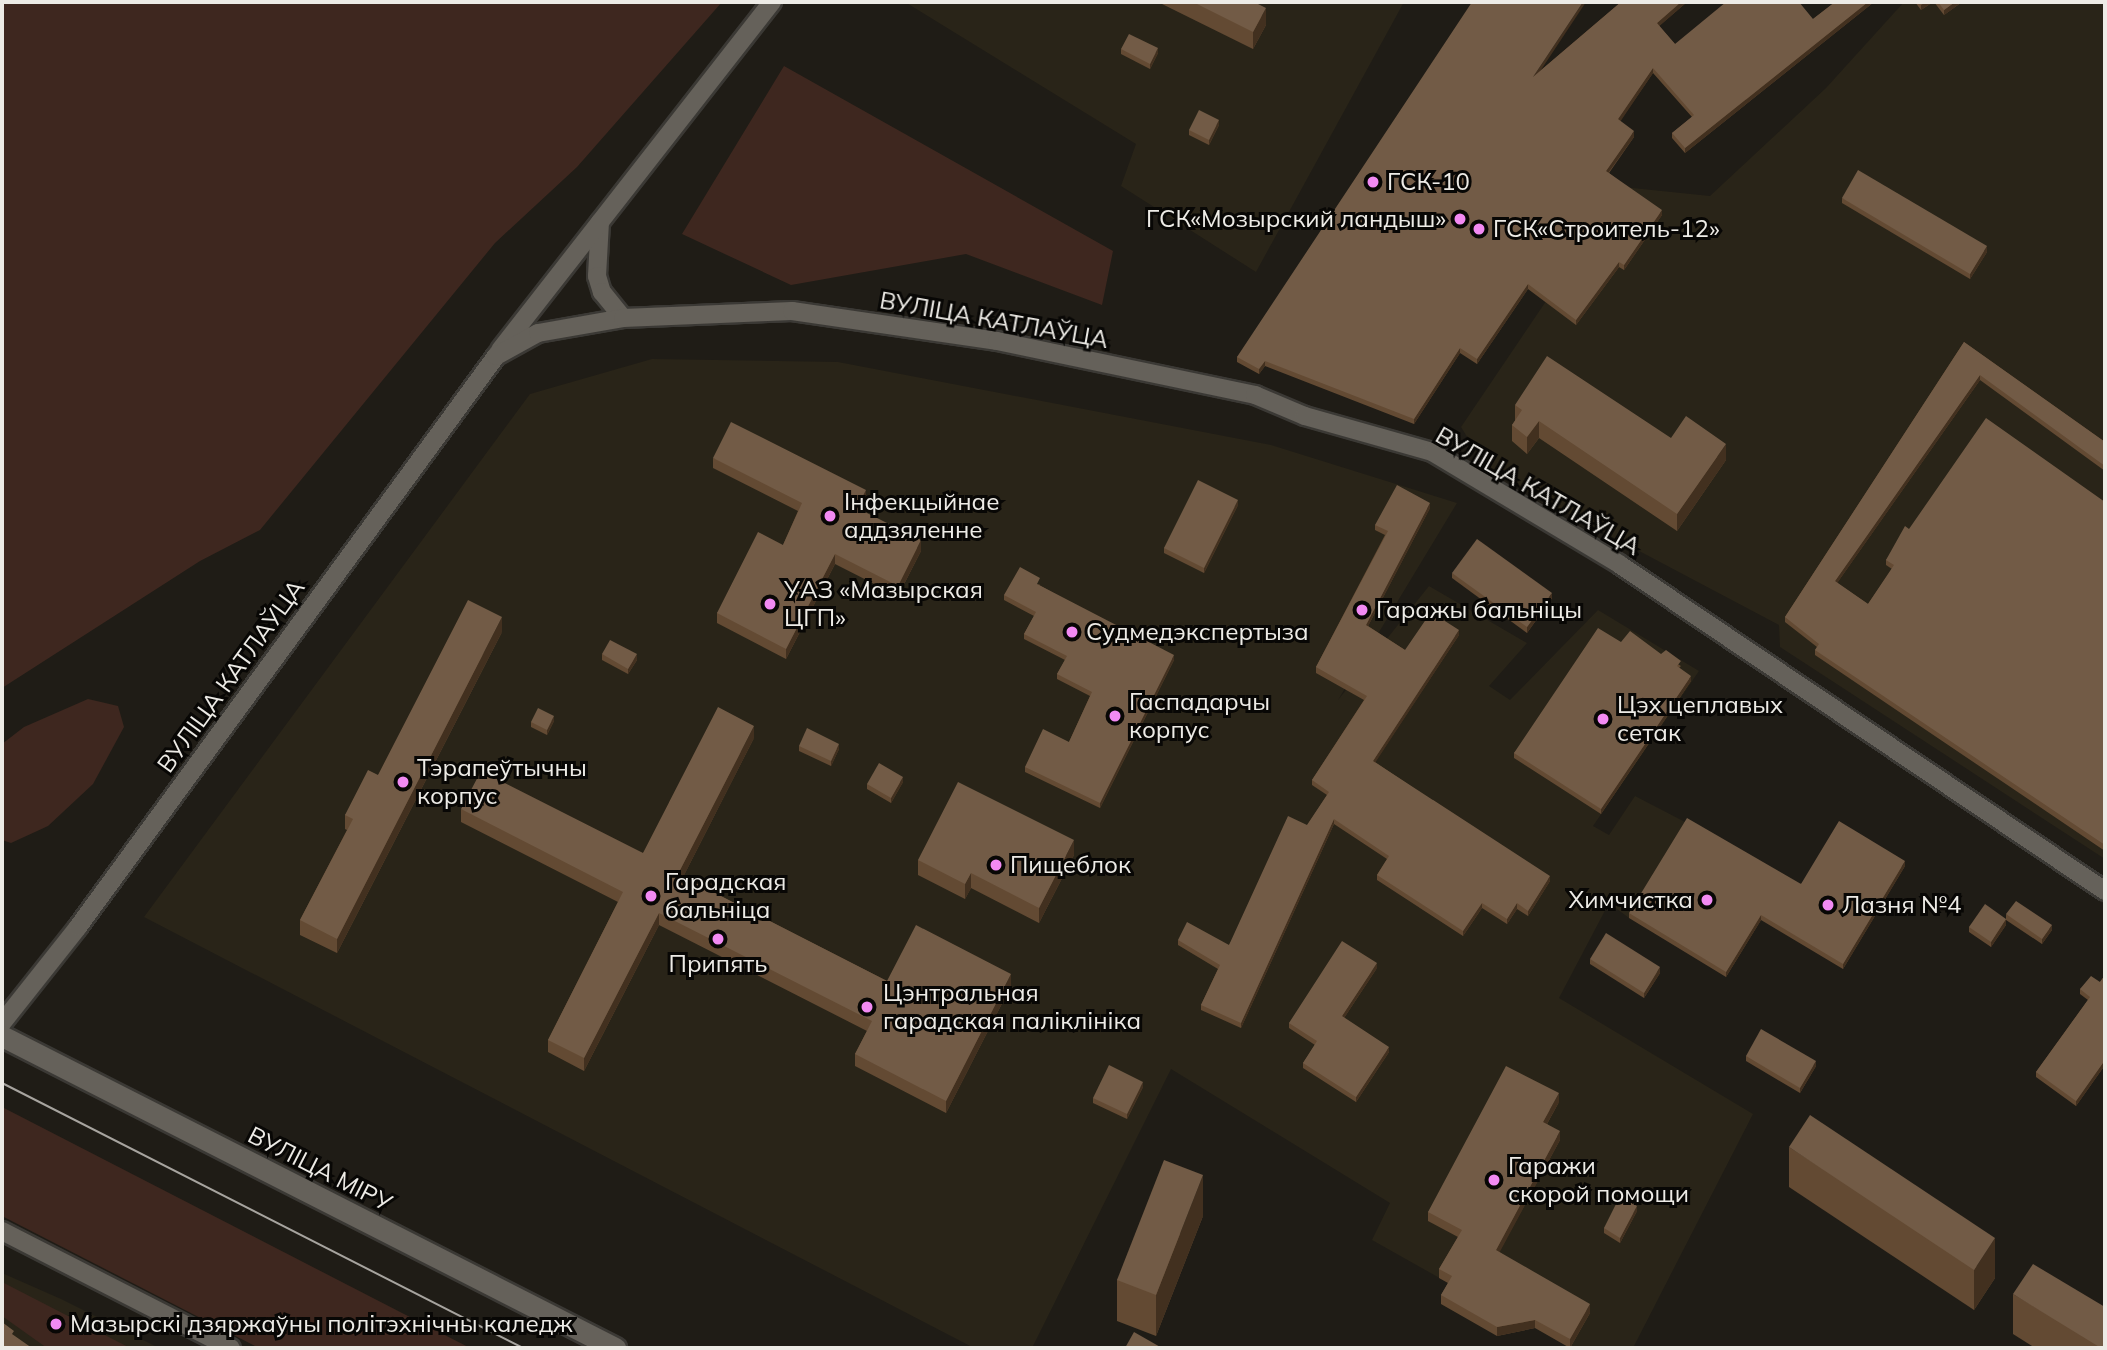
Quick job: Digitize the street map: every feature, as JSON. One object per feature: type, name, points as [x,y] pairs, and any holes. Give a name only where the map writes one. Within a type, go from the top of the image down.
[{"type":"main road","name":"ВУЛІЦА МІРУ","points":[[2,1036],[615,1348]]},
{"type":"street","name":"ВУЛІЦА КАТЛАЎЦА","points":[[2,1023],[78,927],[496,356],[772,2]]},
{"type":"street","points":[[600,222],[597,276],[602,292],[623,318]]},
{"type":"street","name":"ВУЛІЦА КАТЛАЎЦА","points":[[496,356],[538,333],[623,318],[792,311],[997,341],[1255,395],[1305,416],[1432,452],[1619,564],[2105,891]]},
{"type":"street","points":[[2,1231],[231,1348]]},
{"type":"shaded area","points":[[2,2],[722,2],[577,167],[495,243],[260,530],[200,561],[2,688]]},
{"type":"shaded area","points":[[905,2],[1404,2],[1256,272],[1121,186],[1136,144]]},
{"type":"shaded area","points":[[1904,2],[2105,2],[2105,859],[1780,647],[1779,625],[1488,471],[1461,427],[1623,187],[1710,196],[1826,88]]},
{"type":"shaded area","points":[[784,66],[1113,251],[1102,305],[966,254],[791,285],[682,234]]},
{"type":"shaded area","points":[[652,359],[838,362],[1271,445],[1457,503],[1338,700],[1429,586],[1527,643],[1489,686],[1510,700],[1598,610],[1699,671],[1593,826],[1609,835],[1635,796],[1687,823],[1629,918],[1609,903],[1559,998],[1753,1114],[1633,1348],[1570,1348],[1499,1307],[1486,1329],[1441,1304],[1452,1285],[1372,1240],[1390,1203],[1171,1069],[1032,1348],[974,1348],[144,917],[530,394]]},
{"type":"shaded area","points":[[88,699],[118,706],[124,727],[93,784],[48,826],[11,843],[2,840],[2,744],[24,727]]},
{"type":"shaded area","points":[[2,1107],[470,1348],[259,1348],[2,1216]]},
{"type":"shaded area","name":"Мазырскі дзяржаўны політэхнічны каледж","points":[[2,1273],[61,1299],[159,1348],[2,1348]]},
{"type":"shaded area","points":[[2,1282],[130,1348],[47,1348],[2,1316]]},
{"type":"building","points":[[1193,2],[1254,2],[1266,8],[1253,32]]},
{"type":"building","points":[[1472,2],[1583,2],[1533,77],[1621,2],[1681,2],[1657,23],[1675,44],[1726,2],[1799,2],[1813,19],[1835,2],[1868,2],[1685,148],[1672,133],[1694,115],[1653,68],[1618,119],[1634,131],[1606,171],[1662,210],[1624,265],[1619,262],[1576,320],[1528,284],[1477,359],[1460,348],[1414,419],[1265,361],[1259,369],[1237,357]]},
{"type":"building","points":[[1938,2],[1955,2],[1944,10]]},
{"type":"building","points":[[1129,34],[1158,48],[1150,64],[1121,49]]},
{"type":"building","points":[[1199,110],[1219,120],[1209,140],[1189,130]]},
{"type":"building","points":[[1858,170],[1987,246],[1970,274],[1842,198]]},
{"type":"building","points":[[1964,342],[2105,442],[2105,466],[1980,375],[1835,581],[1868,604],[1894,565],[1886,560],[1905,526],[1909,529],[1986,418],[2105,502],[2105,845],[1815,650],[1819,644],[1785,617]]},
{"type":"building","points":[[1547,356],[1671,438],[1686,416],[1726,444],[1677,514],[1539,421],[1527,437],[1512,425],[1522,410],[1515,405]]},
{"type":"building","points":[[731,422],[866,490],[857,508],[921,540],[898,586],[835,554],[786,649],[717,613],[758,532],[783,545],[802,503],[713,458]]},
{"type":"building","points":[[1198,480],[1238,500],[1204,568],[1164,548]]},
{"type":"building","points":[[1397,485],[1430,503],[1366,625],[1405,650],[1431,612],[1459,630],[1373,761],[1550,876],[1528,911],[1517,903],[1507,919],[1482,903],[1463,931],[1377,875],[1389,856],[1334,819],[1241,1023],[1201,1005],[1220,965],[1178,940],[1187,922],[1229,945],[1288,816],[1307,825],[1329,792],[1312,780],[1367,696],[1316,667],[1388,531],[1375,525]]},
{"type":"building","points":[[1477,539],[1552,593],[1527,627],[1452,573]]},
{"type":"building","points":[[1020,567],[1040,578],[1037,584],[1174,655],[1100,803],[1025,767],[1043,729],[1069,742],[1092,692],[1057,674],[1067,656],[1024,634],[1036,612],[1004,595]]},
{"type":"building","name":"Тэрапеўтычны корпус","points":[[468,600],[502,617],[337,939],[300,920],[353,819],[345,815],[368,770],[378,775]]},
{"type":"building","name":"Цэх цеплавых сетак","points":[[1598,628],[1621,642],[1630,631],[1661,654],[1666,650],[1681,661],[1677,666],[1691,676],[1601,809],[1514,753]]},
{"type":"building","points":[[610,640],[637,654],[628,669],[602,654]]},
{"type":"building","points":[[718,707],[754,726],[678,874],[887,981],[916,925],[1011,974],[946,1101],[855,1054],[872,1021],[659,913],[584,1058],[548,1040],[623,892],[461,809],[481,771],[643,853]]},
{"type":"building","points":[[538,708],[554,716],[547,730],[531,722]]},
{"type":"building","points":[[807,728],[839,744],[831,761],[799,746]]},
{"type":"building","points":[[879,763],[903,777],[891,798],[867,784]]},
{"type":"building","name":"Пищеблок","points":[[958,782],[1074,840],[1039,908],[971,873],[965,884],[918,860]]},
{"type":"building","points":[[1687,818],[1801,884],[1839,821],[1905,861],[1843,964],[1761,915],[1726,972],[1629,913]]},
{"type":"building","points":[[2016,901],[2052,925],[2042,939],[2006,914]]},
{"type":"building","points":[[1985,904],[2006,919],[1991,942],[1969,927]]},
{"type":"building","points":[[1606,933],[1660,967],[1644,993],[1590,959]]},
{"type":"building","points":[[1342,941],[1377,963],[1342,1016],[1389,1047],[1356,1097],[1303,1063],[1317,1041],[1289,1023]]},
{"type":"building","points":[[2105,975],[2105,1060],[2076,1101],[2036,1072],[2090,997],[2080,989],[2091,976],[2100,982]]},
{"type":"building","points":[[1761,1029],[1816,1061],[1800,1088],[1746,1056]]},
{"type":"building","points":[[1109,1065],[1143,1082],[1127,1114],[1093,1098]]},
{"type":"building","points":[[1506,1066],[1559,1093],[1543,1122],[1560,1131],[1496,1250],[1590,1304],[1570,1339],[1535,1320],[1497,1327],[1441,1295],[1452,1276],[1439,1269],[1462,1230],[1428,1212]]},
{"type":"building","points":[[1810,1115],[1995,1238],[1974,1270],[1789,1147]]},
{"type":"building","points":[[1164,1160],[1203,1175],[1156,1295],[1117,1280]]},
{"type":"building","points":[[1620,1196],[1637,1206],[1620,1238],[1604,1228]]},
{"type":"building","points":[[2033,1264],[2105,1307],[2105,1348],[2013,1294]]},
{"type":"building","points":[[2,1322],[14,1331],[12,1334],[32,1348],[2,1348]]},
{"type":"building","points":[[1134,1332],[1162,1348],[1125,1348]]},
{"type":"tram line","points":[[2,1083],[523,1348]]},
{"type":"place","name":"ГСК-10","points":[[1373,182]]},
{"type":"place","name":"ГСК«Мозырский ландыш»","points":[[1460,219]]},
{"type":"place","name":"ГСК«Строитель-12»","points":[[1479,229]]},
{"type":"place","name":"Інфекцыйнае аддзяленне","points":[[830,516]]},
{"type":"place","name":"УАЗ «Мазырская ЦГП»","points":[[770,604]]},
{"type":"place","name":"Гаражы бальніцы","points":[[1362,610]]},
{"type":"place","name":"Судмедэкспертыза","points":[[1072,632]]},
{"type":"place","name":"Гаспадарчы корпус","points":[[1115,716]]},
{"type":"place","name":"Цэх цеплавых сетак","points":[[1603,719]]},
{"type":"place","name":"Тэрапеўтычны корпус","points":[[403,782]]},
{"type":"place","name":"Пищеблок","points":[[996,865]]},
{"type":"place","name":"Гарадская бальніца","points":[[651,896]]},
{"type":"place","name":"Химчистка","points":[[1707,900]]},
{"type":"place","name":"Лазня №4","points":[[1828,905]]},
{"type":"place","name":"Припять","points":[[718,939]]},
{"type":"place","name":"Цэнтральная гарадская паліклініка","points":[[867,1007]]},
{"type":"place","name":"Гаражи скорой помощи","points":[[1494,1180]]},
{"type":"place","name":"Мазырскі дзяржаўны політэхнічны каледж","points":[[56,1324]]}]
